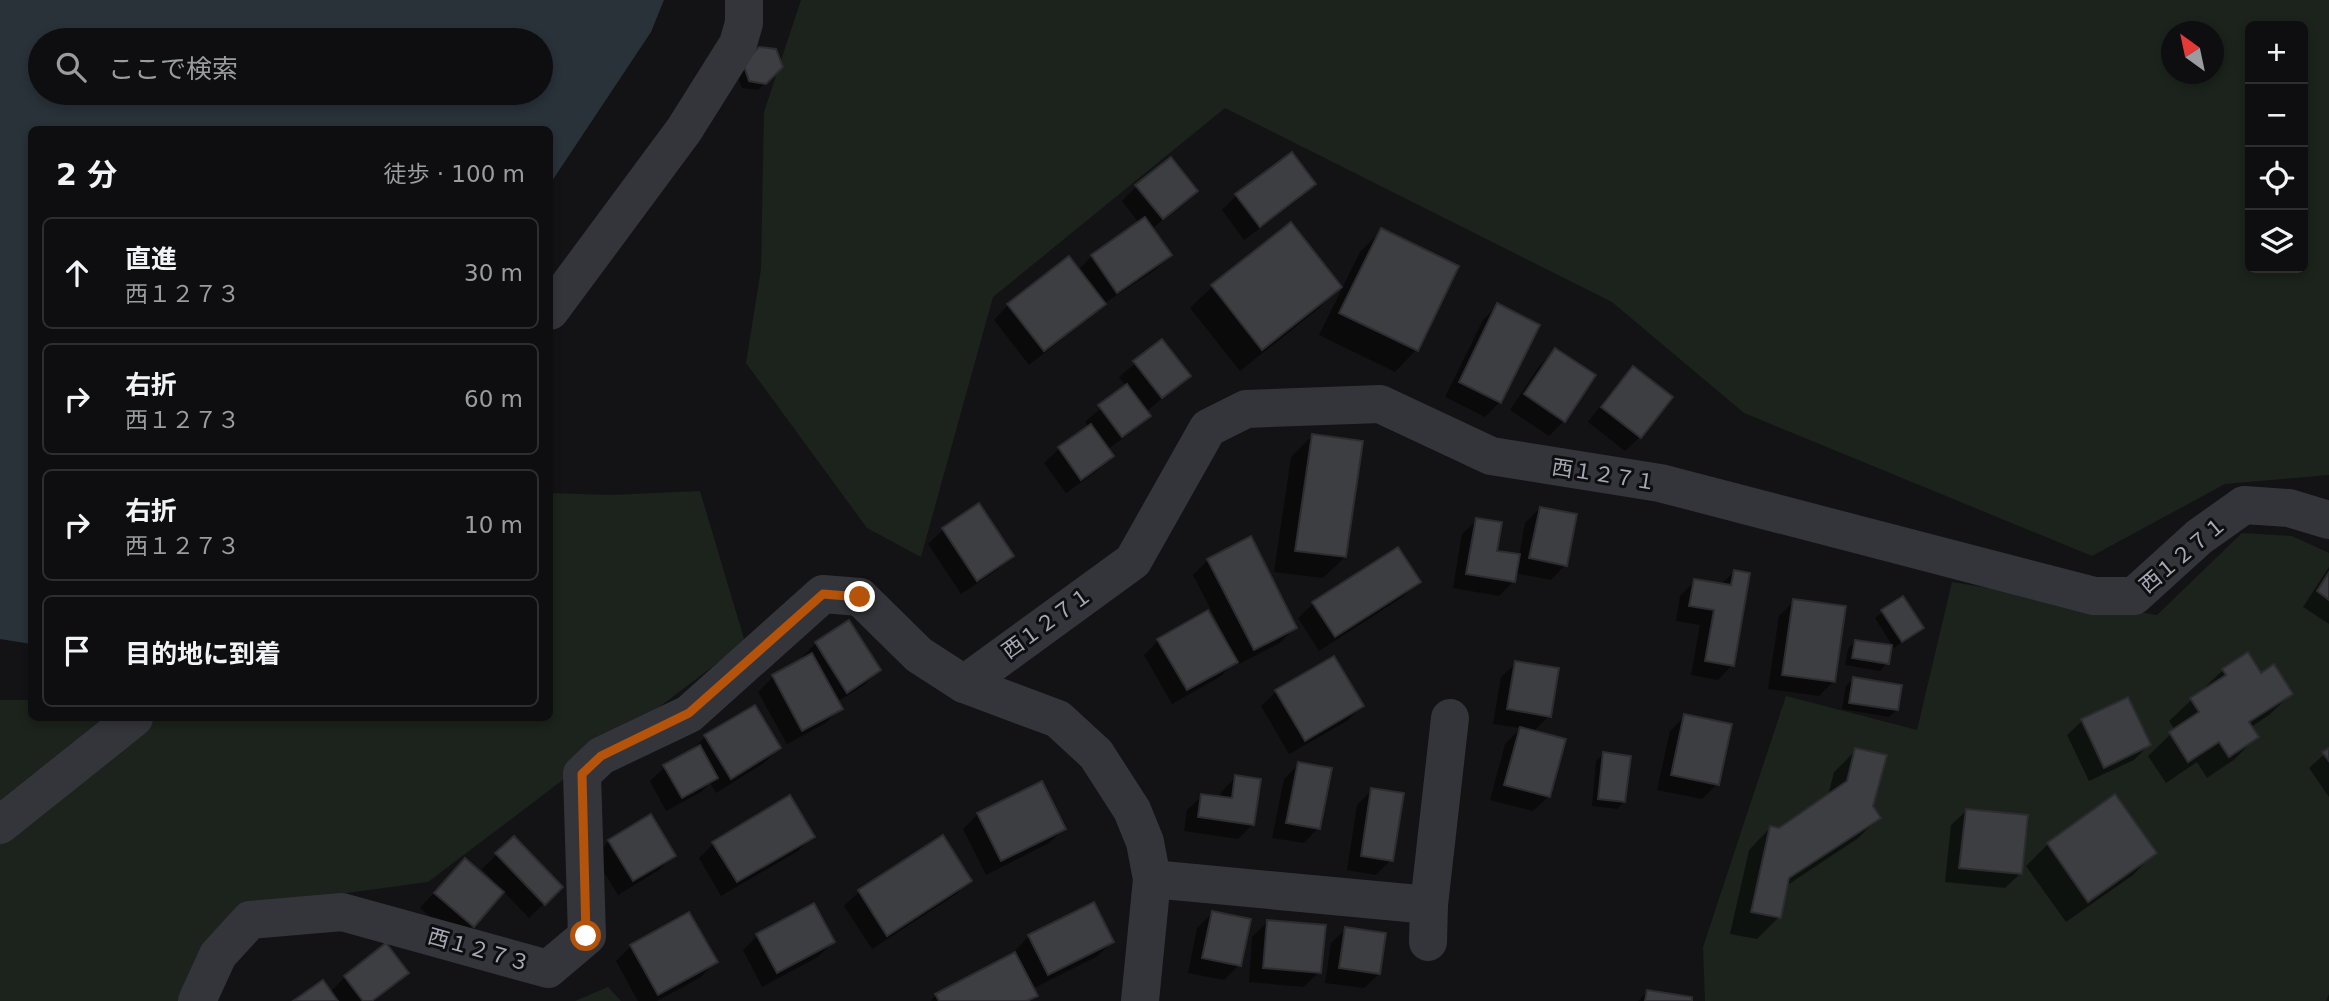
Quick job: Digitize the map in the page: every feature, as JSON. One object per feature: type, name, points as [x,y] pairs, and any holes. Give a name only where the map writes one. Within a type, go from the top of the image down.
[{"type":"street","points":[[553,307],[684,130],[738,44],[744,23],[744,0]]},
{"type":"street","name":"西１２７１","points":[[964,684],[1133,561],[1208,428],[1246,409],[1380,404],[1491,456],[1660,483],[2094,596],[2134,596],[2199,537],[2244,505],[2289,508],[2329,520]]},
{"type":"street","name":"西１２７３","points":[[197,1001],[218,955],[250,920],[342,912],[548,969],[586,936],[582,774],[601,756],[689,713],[823,594],[860,597],[919,655],[964,684]]},
{"type":"street","points":[[964,684],[1058,719],[1096,754],[1132,810],[1145,842],[1152,879],[1140,1001]]},
{"type":"street","points":[[1428,942],[1429,905],[1450,718]]},
{"type":"street","points":[[0,825],[130,721]]},
{"type":"street","points":[[1152,879],[1429,905]]},
{"type":"shaded area","points":[[0,0],[664,0],[651,32],[553,179],[553,126],[28,126],[28,644],[0,639]]},
{"type":"shaded area","points":[[801,0],[2329,0],[2329,475],[2225,484],[2092,556],[1744,413],[1612,302],[1225,108],[993,297],[921,557],[867,528],[746,363],[761,269],[764,112]]},
{"type":"shaded area","points":[[700,491],[745,642],[428,882],[242,907],[190,1001],[0,1001],[0,700],[28,700],[28,721],[553,721],[553,493],[610,495]]},
{"type":"shaded area","points":[[2242,533],[2292,536],[2329,553],[2329,994],[2326,1001],[1705,1001],[1703,947],[1786,696],[1917,730],[1952,582],[2157,615]]},
{"type":"shaded area","points":[[608,987],[621,1001],[575,1001]]},
{"type":"building","points":[[759,47],[776,49],[783,67],[766,84],[749,81],[743,63]]},
{"type":"building","points":[[1292,152],[1316,184],[1260,227],[1235,194]]},
{"type":"building","points":[[1171,157],[1198,191],[1163,219],[1135,185]]},
{"type":"building","points":[[1145,217],[1172,255],[1117,293],[1091,255]]},
{"type":"building","points":[[1291,222],[1342,287],[1262,350],[1211,285]]},
{"type":"building","points":[[1381,228],[1459,266],[1418,351],[1339,313]]},
{"type":"building","points":[[1069,256],[1106,304],[1044,351],[1007,304]]},
{"type":"building","points":[[1497,303],[1540,325],[1501,403],[1459,382]]},
{"type":"building","points":[[1162,339],[1191,376],[1162,398],[1133,361]]},
{"type":"building","points":[[1555,348],[1596,375],[1565,422],[1524,394]]},
{"type":"building","points":[[1633,366],[1673,397],[1641,438],[1601,407]]},
{"type":"building","points":[[1127,384],[1151,416],[1122,437],[1098,405]]},
{"type":"building","points":[[1091,424],[1114,456],[1081,480],[1058,447]]},
{"type":"building","points":[[1312,434],[1363,441],[1346,557],[1295,551]]},
{"type":"building","points":[[979,503],[1014,556],[977,581],[942,528]]},
{"type":"building","points":[[1540,507],[1577,514],[1567,566],[1529,558]]},
{"type":"building","points":[[1476,518],[1502,522],[1497,551],[1520,554],[1515,582],[1466,574]]},
{"type":"building","points":[[1251,536],[1297,628],[1254,650],[1207,559]]},
{"type":"building","points":[[1398,547],[1421,582],[1335,637],[1312,602]]},
{"type":"building","points":[[1734,570],[1750,573],[1734,666],[1705,661],[1714,610],[1689,606],[1694,579],[1731,585]]},
{"type":"building","points":[[2329,572],[2329,600],[2317,591]]},
{"type":"building","points":[[1903,596],[1924,628],[1902,642],[1881,610]]},
{"type":"building","points":[[1793,599],[1846,606],[1835,682],[1782,675]]},
{"type":"building","points":[[1208,610],[1238,662],[1187,690],[1157,639]]},
{"type":"building","points":[[849,620],[881,670],[847,693],[815,642]]},
{"type":"building","points":[[1855,640],[1892,645],[1889,664],[1852,658]]},
{"type":"building","points":[[2248,652],[2261,673],[2274,664],[2293,694],[2249,722],[2259,737],[2229,757],[2219,742],[2188,762],[2169,732],[2199,712],[2190,698],[2226,675],[2222,669]]},
{"type":"building","points":[[812,653],[843,709],[802,731],[772,675]]},
{"type":"building","points":[[1334,656],[1364,706],[1305,741],[1275,690]]},
{"type":"building","points":[[1515,661],[1559,668],[1551,717],[1507,709]]},
{"type":"building","points":[[1853,677],[1902,685],[1898,710],[1849,703]]},
{"type":"building","points":[[2128,697],[2151,745],[2104,768],[2081,719]]},
{"type":"building","points":[[755,705],[781,748],[731,779],[704,735]]},
{"type":"building","points":[[1684,714],[1732,724],[1719,785],[1671,775]]},
{"type":"building","points":[[1520,727],[1566,739],[1550,797],[1504,785]]},
{"type":"building","points":[[700,745],[718,778],[682,798],[663,765]]},
{"type":"building","points":[[1855,748],[1887,755],[1873,806],[1881,818],[1789,878],[1781,918],[1751,912],[1770,826],[1779,828],[1847,781]]},
{"type":"building","points":[[2329,748],[2329,761],[2322,752]]},
{"type":"building","points":[[1603,752],[1631,756],[1625,802],[1598,799]]},
{"type":"building","points":[[1298,762],[1332,768],[1320,829],[1286,823]]},
{"type":"building","points":[[1235,775],[1261,779],[1254,825],[1198,817],[1201,794],[1232,798]]},
{"type":"building","points":[[1042,781],[1066,829],[1001,861],[977,813]]},
{"type":"building","points":[[1371,788],[1404,793],[1393,861],[1361,856]]},
{"type":"building","points":[[2115,794],[2157,853],[2088,902],[2047,843]]},
{"type":"building","points":[[790,795],[815,837],[737,882],[712,842]]},
{"type":"building","points":[[1966,809],[2028,815],[2022,874],[1959,868]]},
{"type":"building","points":[[651,814],[676,856],[633,881],[608,840]]},
{"type":"building","points":[[943,835],[972,881],[887,936],[858,890]]},
{"type":"building","points":[[514,836],[563,887],[545,905],[495,853]]},
{"type":"building","points":[[465,858],[504,892],[474,927],[434,893]]},
{"type":"building","points":[[1094,902],[1114,942],[1048,975],[1028,935]]},
{"type":"building","points":[[814,903],[835,942],[777,973],[756,934]]},
{"type":"building","points":[[1212,911],[1251,919],[1241,966],[1202,958]]},
{"type":"building","points":[[689,912],[718,962],[658,995],[630,945]]},
{"type":"building","points":[[1267,920],[1326,925],[1321,973],[1263,968]]},
{"type":"building","points":[[1345,927],[1386,933],[1380,974],[1339,968]]},
{"type":"building","points":[[386,943],[409,973],[372,1001],[363,1001],[344,976]]},
{"type":"building","points":[[1015,952],[1038,996],[1027,1001],[939,1001],[935,994]]},
{"type":"building","points":[[323,980],[338,1001],[293,1001]]},
{"type":"building","points":[[1647,990],[1692,997],[1692,1001],[1645,1001]]},
{"type":"route","points":[[586,936],[582,774],[601,756],[689,713],[823,594],[860,597]]}]
